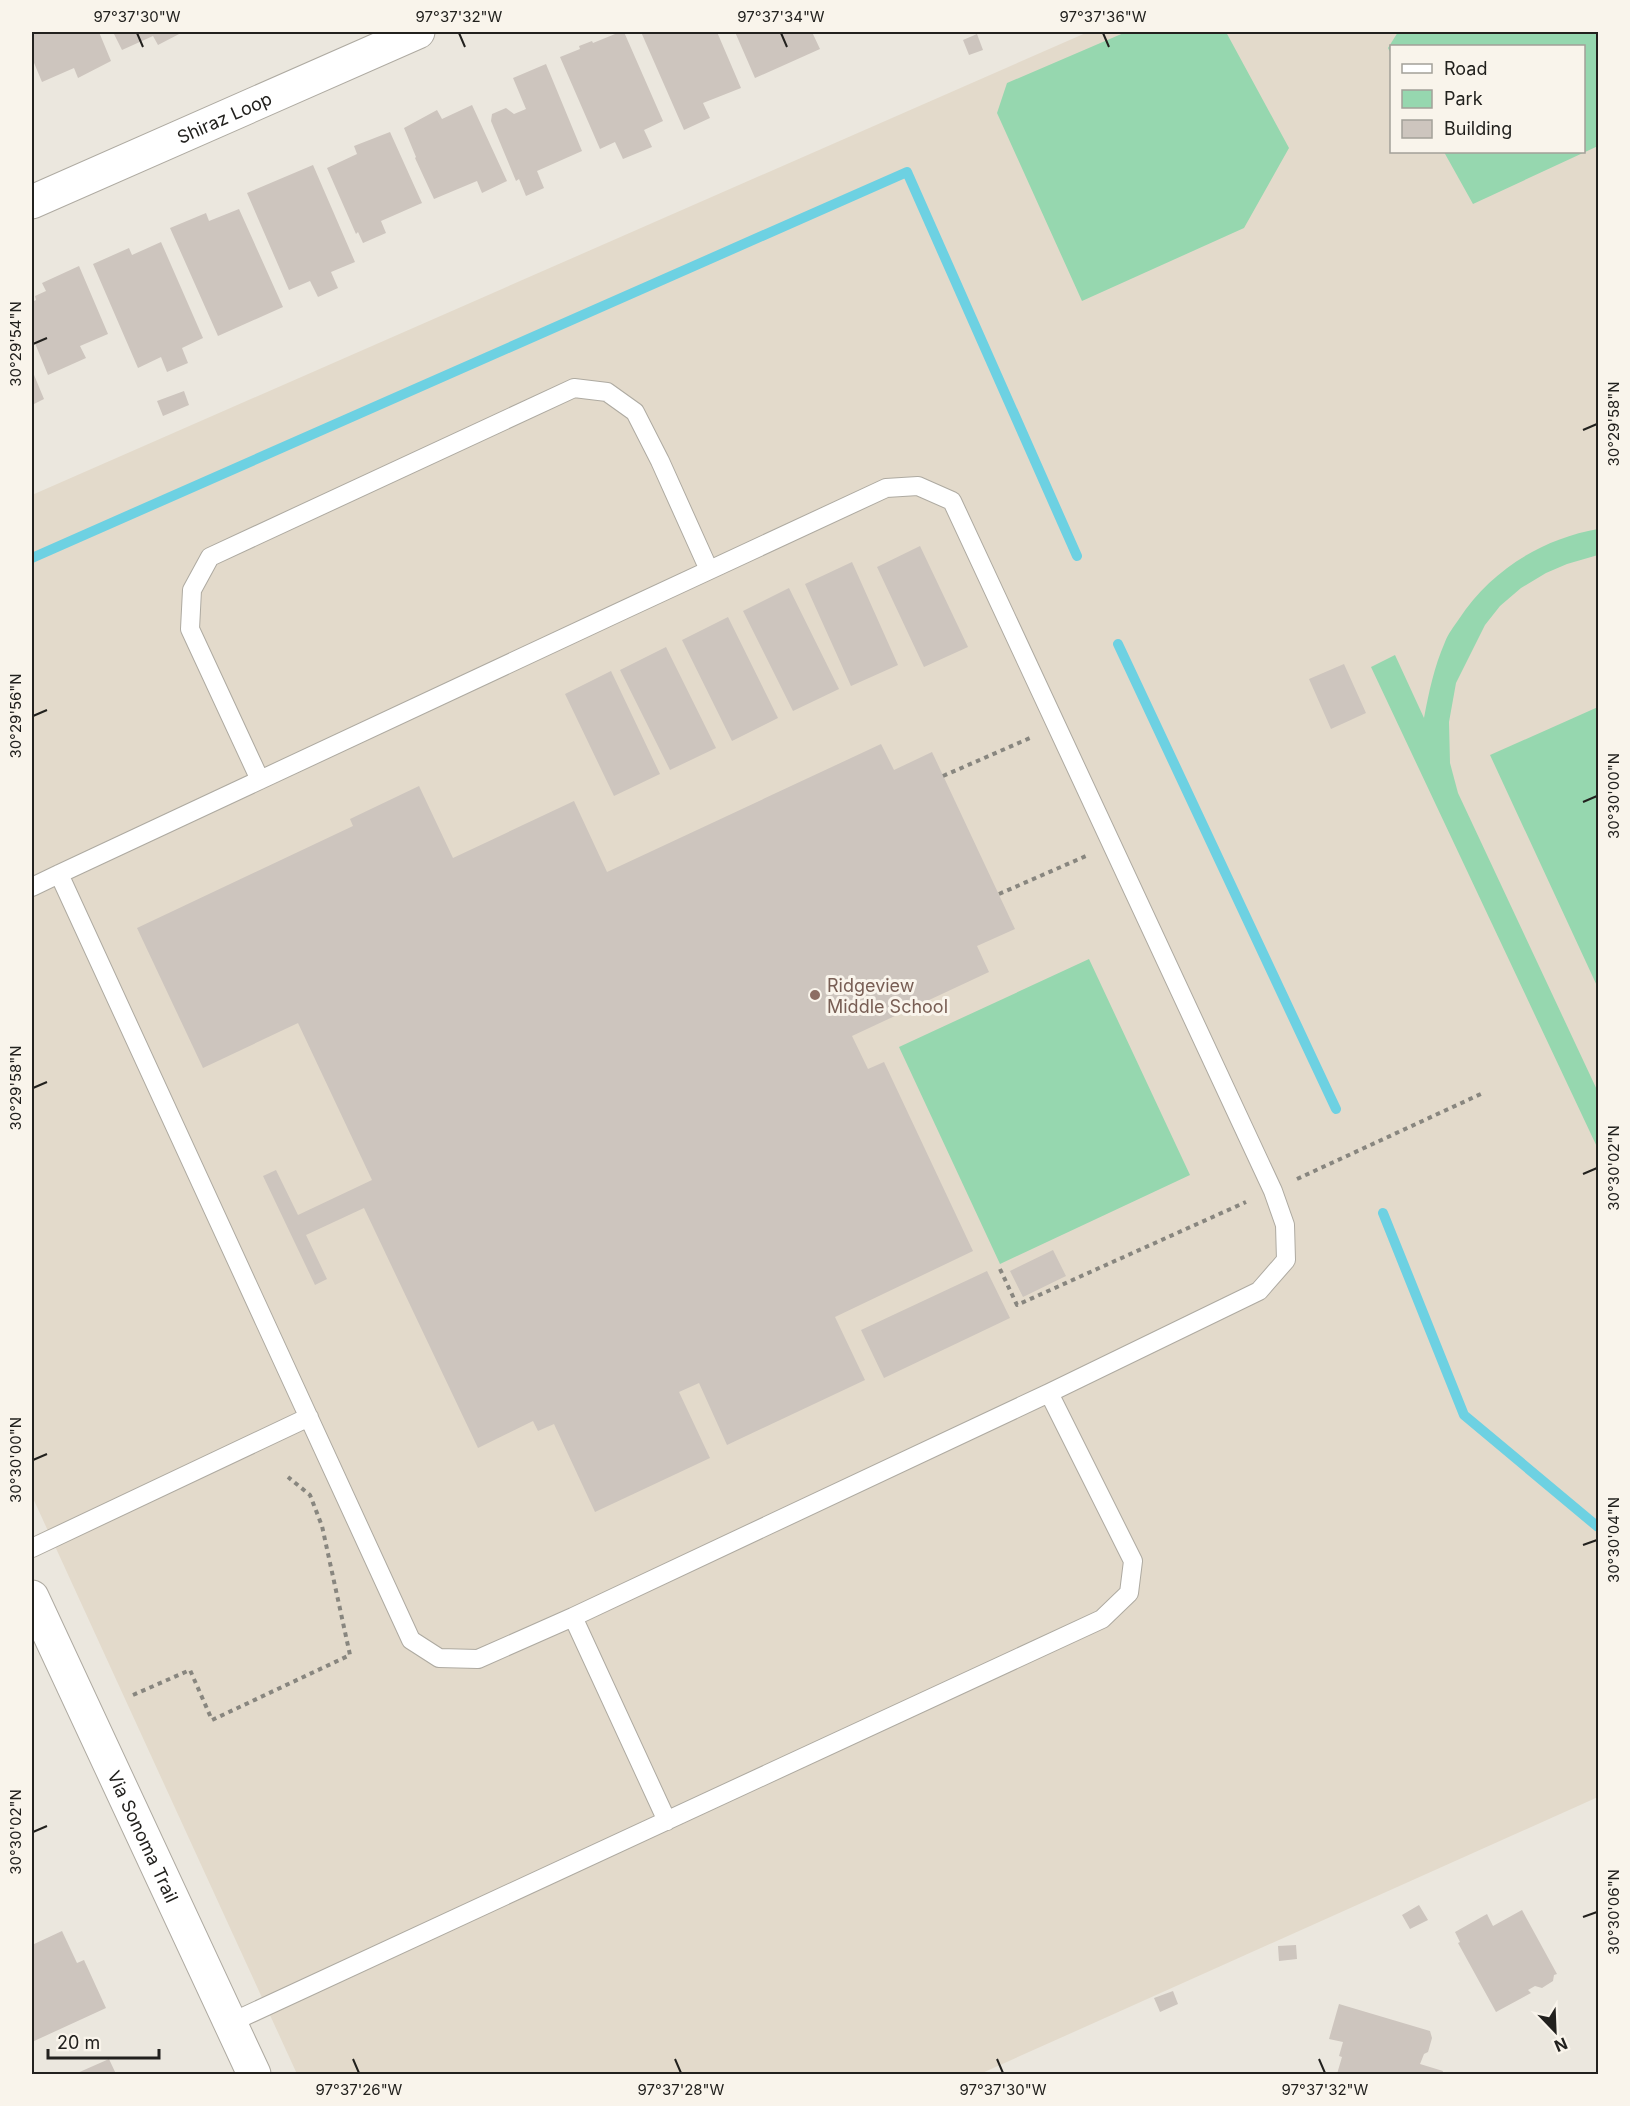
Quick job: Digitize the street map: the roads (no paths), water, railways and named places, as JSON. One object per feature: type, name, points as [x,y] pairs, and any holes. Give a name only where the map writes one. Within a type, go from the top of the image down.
[{"type":"street","name":"Shiraz Loop","points":[[32,202],[418,32]]},
{"type":"street","name":"Via Sonoma Trail","points":[[32,1598],[254,2074]]},
{"type":"lane","points":[[260,780],[190,629],[192,590],[210,557],[242,542],[574,388],[607,392],[635,412],[660,461],[709,570]]},
{"type":"lane","points":[[32,887],[59,874],[709,570],[886,488],[918,486],[951,501],[1273,1191],[1285,1225],[1286,1260],[1260,1291],[573,1617],[478,1659],[439,1658],[411,1640],[59,874]]},
{"type":"lane","points":[[230,2023],[1102,1619],[1130,1593],[1133,1561],[1049,1393]]},
{"type":"lane","points":[[32,1548],[309,1417]]},
{"type":"lane","points":[[573,1617],[667,1821]]},
{"type":"waterway","points":[[32,558],[907,172],[1077,556]]},
{"type":"waterway","points":[[1118,644],[1336,1109]]},
{"type":"waterway","points":[[1383,1213],[1464,1415],[1598,1527]]},
{"type":"place","name":"Ridgeview Middle School","points":[[815,995]]}]
